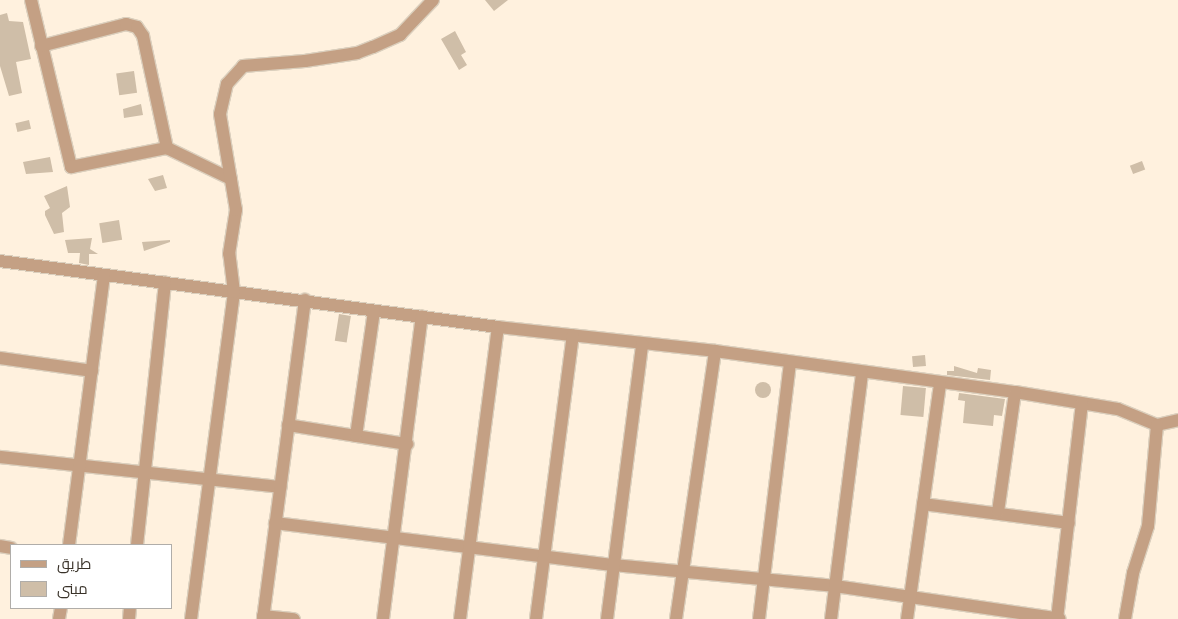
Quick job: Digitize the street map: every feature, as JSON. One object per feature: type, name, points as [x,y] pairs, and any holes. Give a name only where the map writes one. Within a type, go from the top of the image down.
[{"type":"street","points":[[31,0],[71,166],[167,148],[231,179]]},
{"type":"street","points":[[191,619],[234,292],[229,245],[236,210],[220,114],[222,100],[236,72],[253,64],[282,64],[357,53],[400,35],[433,0]]},
{"type":"street","points":[[41,46],[126,24],[137,27],[143,36],[167,148]]},
{"type":"street","points":[[0,261],[498,327],[715,351],[862,374],[1015,392],[1118,409],[1157,425],[1178,420]]},
{"type":"street","points":[[69,544],[104,274]]},
{"type":"street","points":[[137,544],[165,282]]},
{"type":"street","points":[[294,619],[263,617],[305,300]]},
{"type":"street","points":[[356,436],[374,311]]},
{"type":"street","points":[[383,619],[396,538],[422,316]]},
{"type":"street","points":[[460,619],[498,327]]},
{"type":"street","points":[[536,619],[573,335]]},
{"type":"street","points":[[607,619],[642,344]]},
{"type":"street","points":[[676,619],[715,351]]},
{"type":"street","points":[[0,358],[92,371]]},
{"type":"street","points":[[759,619],[790,362]]},
{"type":"street","points":[[831,619],[862,374]]},
{"type":"street","points":[[907,619],[940,384]]},
{"type":"street","points":[[998,512],[1015,392]]},
{"type":"street","points":[[275,523],[614,565],[835,586],[1058,619],[1082,403]]},
{"type":"street","points":[[288,425],[407,444]]},
{"type":"street","points":[[1125,619],[1133,573],[1148,526],[1157,425]]},
{"type":"street","points":[[0,457],[79,468],[280,487]]},
{"type":"street","points":[[923,504],[998,512],[1069,523]]},
{"type":"building","points":[[485,0],[508,0],[494,11]]},
{"type":"building","points":[[7,13],[9,21],[23,22],[31,59],[16,62],[22,93],[9,96],[0,66],[0,15]]},
{"type":"building","points":[[455,31],[466,52],[461,55],[467,65],[459,70],[441,39]]},
{"type":"building","points":[[134,71],[137,93],[119,95],[116,74]]},
{"type":"building","points":[[141,104],[143,115],[124,118],[123,109]]},
{"type":"building","points":[[29,120],[31,129],[17,132],[15,123]]},
{"type":"building","points":[[50,157],[53,172],[26,174],[23,162]]},
{"type":"building","points":[[1142,161],[1145,169],[1133,174],[1130,166]]},
{"type":"building","points":[[163,175],[167,188],[155,191],[148,179]]},
{"type":"building","points":[[67,186],[70,207],[62,213],[64,232],[54,234],[45,215],[45,211],[50,208],[44,196]]},
{"type":"building","points":[[119,220],[122,240],[102,243],[99,223]]},
{"type":"building","points":[[92,238],[90,249],[98,254],[89,254],[89,265],[79,263],[80,253],[68,253],[65,240]]},
{"type":"building","points":[[170,240],[170,242],[144,251],[142,242]]},
{"type":"building","points":[[339,314],[351,316],[347,343],[335,341]]},
{"type":"building","points":[[925,355],[926,366],[913,367],[912,356]]},
{"type":"building","points":[[954,366],[977,373],[978,368],[991,370],[990,380],[947,375],[947,371],[954,371]]},
{"type":"building","points":[[763,382],[771,390],[763,398],[755,390]]},
{"type":"building","points":[[903,386],[926,388],[923,417],[900,415]]},
{"type":"building","points":[[959,393],[1005,399],[1002,416],[994,415],[993,426],[963,423],[965,401],[958,400]]}]
